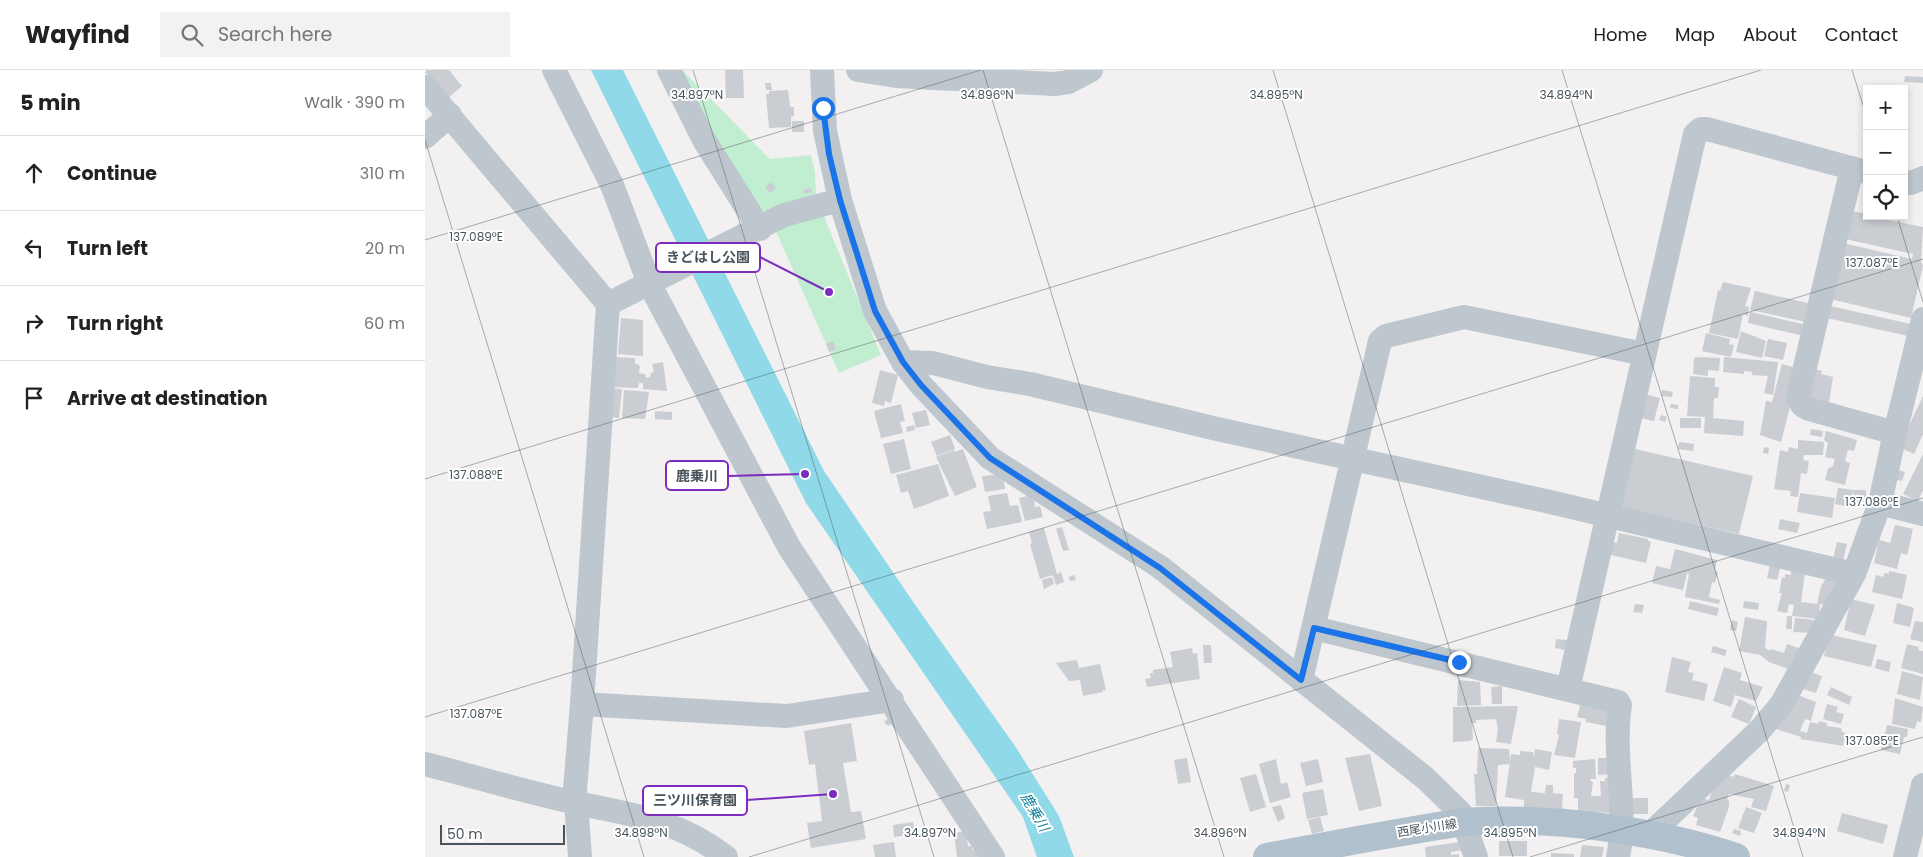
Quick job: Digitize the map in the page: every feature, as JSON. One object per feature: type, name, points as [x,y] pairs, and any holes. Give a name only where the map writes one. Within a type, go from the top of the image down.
[{"type":"main road","name":"西尾小川線","points":[[1271,857],[1355,840],[1464,822],[1527,822],[1620,844],[1649,835],[1697,845],[1736,857]]},
{"type":"street","points":[[554,70],[612,184],[656,280],[789,547],[993,857]]},
{"type":"street","points":[[669,70],[753,232]]},
{"type":"street","points":[[821,70],[825,131],[840,200],[875,311],[903,362],[921,385],[990,458],[1160,568],[1425,778],[1454,805],[1464,822],[1475,857]]},
{"type":"street","points":[[858,70],[896,76],[1053,84],[1068,82],[1091,70]]},
{"type":"street","points":[[425,86],[608,304],[575,789],[580,857]]},
{"type":"street","points":[[425,137],[450,115]]},
{"type":"street","points":[[1568,689],[1695,134],[1701,129],[1707,128],[1860,170],[1798,397],[1809,410],[1895,433]]},
{"type":"street","points":[[1908,183],[1923,178]]},
{"type":"street","points":[[608,304],[784,215],[840,200]]},
{"type":"street","points":[[1301,680],[1377,346],[1386,336],[1464,318],[1644,354]]},
{"type":"street","points":[[1649,835],[1759,731],[1781,705],[1854,574],[1880,503],[1923,319]]},
{"type":"street","points":[[903,362],[933,363],[987,377],[1030,384],[1217,430],[1352,457],[1854,574]]},
{"type":"street","points":[[1880,503],[1923,514]]},
{"type":"street","points":[[1314,628],[1618,702],[1620,704],[1616,729],[1620,844]]},
{"type":"street","points":[[582,704],[787,716],[891,700]]},
{"type":"street","points":[[425,764],[576,803],[646,817],[666,823],[683,830],[726,857]]},
{"type":"street","points":[[1905,857],[1923,785]]},
{"type":"green space","points":[[682,70],[770,159],[811,155],[815,173],[816,194],[769,212],[758,210],[711,141]]},
{"type":"green space","points":[[822,212],[881,355],[839,373],[775,229]]},
{"type":"water","points":[[591,70],[623,70],[824,471],[918,609],[1015,746],[1059,816],[1074,857],[1037,857],[1023,817],[806,503]]},
{"type":"building","points":[[427,70],[449,70],[462,86],[447,99],[425,72]]},
{"type":"building","points":[[725,70],[743,70],[744,98],[726,98]]},
{"type":"building","points":[[1905,76],[1923,77],[1923,83],[1904,82]]},
{"type":"building","points":[[765,83],[771,83],[772,90],[766,90]]},
{"type":"building","points":[[788,90],[790,107],[794,107],[791,127],[769,128],[766,94],[769,94],[769,91]]},
{"type":"building","points":[[792,121],[804,121],[804,132],[792,132]]},
{"type":"building","points":[[771,182],[776,188],[770,193],[765,187]]},
{"type":"building","points":[[811,188],[812,192],[804,194],[803,190]]},
{"type":"building","points":[[1851,211],[1863,213],[1863,220],[1887,220],[1923,227],[1921,261],[1923,266],[1911,318],[1830,299],[1843,243],[1912,259],[1913,254],[1845,239]]},
{"type":"building","points":[[1723,282],[1751,288],[1745,306],[1749,307],[1748,316],[1743,314],[1738,339],[1709,333],[1718,290],[1720,291]]},
{"type":"building","points":[[1755,291],[1812,304],[1807,322],[1750,310]]},
{"type":"building","points":[[1830,306],[1911,324],[1908,336],[1827,318]]},
{"type":"building","points":[[1750,312],[1807,325],[1804,336],[1748,323]]},
{"type":"building","points":[[621,318],[643,320],[643,356],[618,354]]},
{"type":"building","points":[[1741,331],[1766,341],[1762,358],[1736,352]]},
{"type":"building","points":[[1706,333],[1730,339],[1729,344],[1734,345],[1731,357],[1702,351]]},
{"type":"building","points":[[1768,339],[1787,343],[1783,360],[1764,356]]},
{"type":"building","points":[[833,341],[836,349],[829,352],[826,344]]},
{"type":"building","points":[[612,357],[635,358],[635,363],[640,366],[639,373],[645,374],[646,378],[650,377],[651,373],[654,372],[652,364],[663,362],[667,391],[643,389],[643,383],[639,383],[638,388],[610,387]]},
{"type":"building","points":[[1724,357],[1778,362],[1773,395],[1764,393],[1768,376],[1752,375],[1752,372],[1744,371],[1744,374],[1723,372]]},
{"type":"building","points":[[1694,358],[1720,358],[1719,371],[1708,370],[1708,376],[1693,374]]},
{"type":"building","points":[[1782,364],[1793,367],[1797,379],[1781,442],[1760,435],[1766,401],[1772,402]]},
{"type":"building","points":[[1814,369],[1822,371],[1821,374],[1833,377],[1828,409],[1806,404]]},
{"type":"building","points":[[880,370],[898,375],[891,403],[885,401],[884,406],[872,403]]},
{"type":"building","points":[[1690,376],[1715,378],[1715,387],[1719,387],[1718,398],[1714,398],[1713,418],[1744,421],[1743,436],[1704,433],[1705,417],[1687,416]]},
{"type":"building","points":[[608,388],[622,389],[619,418],[606,417]]},
{"type":"building","points":[[624,390],[649,392],[645,419],[622,418]]},
{"type":"building","points":[[1662,390],[1673,392],[1672,397],[1661,396]]},
{"type":"building","points":[[1641,393],[1660,398],[1654,421],[1636,417]]},
{"type":"building","points":[[1923,396],[1923,434],[1914,454],[1899,447]]},
{"type":"building","points":[[901,404],[905,421],[900,422],[903,433],[881,438],[874,411]]},
{"type":"building","points":[[1671,404],[1678,405],[1678,409],[1670,408]]},
{"type":"building","points":[[926,410],[930,425],[916,428],[912,413]]},
{"type":"building","points":[[655,411],[672,412],[672,420],[655,419]]},
{"type":"building","points":[[1661,415],[1667,417],[1665,422],[1659,420]]},
{"type":"building","points":[[1680,418],[1701,418],[1701,428],[1680,428]]},
{"type":"building","points":[[914,425],[915,430],[907,432],[906,427]]},
{"type":"building","points":[[1811,429],[1823,431],[1822,437],[1810,435]]},
{"type":"building","points":[[1826,431],[1857,440],[1854,451],[1848,450],[1845,461],[1850,463],[1845,485],[1825,480],[1828,469],[1833,466],[1835,459],[1825,457],[1828,443],[1824,440]]},
{"type":"building","points":[[950,435],[955,449],[937,456],[931,442]]},
{"type":"building","points":[[904,439],[911,469],[891,474],[883,444]]},
{"type":"building","points":[[1798,440],[1824,442],[1823,455],[1804,455],[1803,460],[1809,461],[1807,474],[1801,473],[1798,497],[1790,496],[1791,491],[1774,489],[1780,450],[1788,452],[1789,447],[1798,449]]},
{"type":"building","points":[[1679,442],[1694,444],[1693,451],[1678,449]]},
{"type":"building","points":[[1764,447],[1769,448],[1768,454],[1763,453]]},
{"type":"building","points":[[963,449],[977,487],[955,496],[936,457],[954,450],[955,452]]},
{"type":"building","points":[[1635,449],[1753,476],[1739,534],[1621,507]]},
{"type":"building","points":[[1923,454],[1923,490],[1918,501],[1903,494]]},
{"type":"building","points":[[938,464],[949,496],[914,509],[908,491],[901,493],[896,475]]},
{"type":"building","points":[[1895,469],[1905,472],[1902,481],[1893,479]]},
{"type":"building","points":[[995,475],[1004,481],[1005,489],[985,492],[982,476]]},
{"type":"building","points":[[1838,488],[1853,490],[1850,507],[1835,504]]},
{"type":"building","points":[[1853,490],[1866,490],[1866,502],[1854,502]]},
{"type":"building","points":[[1007,493],[1010,506],[1018,505],[1022,522],[987,529],[983,512],[991,511],[988,496]]},
{"type":"building","points":[[1800,493],[1835,498],[1832,518],[1797,512]]},
{"type":"building","points":[[1028,496],[1034,499],[1035,507],[1040,506],[1043,517],[1025,521],[1019,498]]},
{"type":"building","points":[[1780,519],[1800,523],[1797,533],[1778,529]]},
{"type":"building","points":[[1895,525],[1913,529],[1907,555],[1901,553],[1897,569],[1874,563],[1879,540],[1890,543]]},
{"type":"building","points":[[1062,527],[1069,550],[1063,551],[1056,529]]},
{"type":"building","points":[[1044,528],[1057,574],[1061,572],[1064,582],[1056,585],[1053,575],[1040,579],[1030,544],[1032,543],[1029,532]]},
{"type":"building","points":[[1619,533],[1648,539],[1651,542],[1646,563],[1611,555],[1613,542],[1617,543]]},
{"type":"building","points":[[1837,542],[1847,544],[1843,561],[1833,559]]},
{"type":"building","points":[[1675,549],[1717,560],[1715,571],[1718,572],[1715,583],[1712,582],[1709,597],[1720,600],[1719,604],[1685,597],[1689,574],[1687,573],[1683,590],[1652,583],[1656,566],[1670,569]]},
{"type":"building","points":[[1770,564],[1781,566],[1777,580],[1767,578]]},
{"type":"building","points":[[1791,571],[1805,573],[1801,602],[1817,604],[1821,586],[1827,577],[1842,581],[1829,607],[1820,604],[1818,619],[1792,616],[1794,605],[1789,604],[1787,613],[1777,611],[1782,593],[1779,593],[1782,577],[1785,578],[1785,574],[1791,575]]},
{"type":"building","points":[[1889,571],[1907,575],[1902,599],[1872,592],[1876,575],[1884,577],[1884,573],[1889,574]]},
{"type":"building","points":[[1074,575],[1076,580],[1070,581],[1069,577]]},
{"type":"building","points":[[1052,577],[1054,584],[1044,589],[1042,580]]},
{"type":"building","points":[[1851,599],[1875,605],[1865,636],[1844,630]]},
{"type":"building","points":[[1690,601],[1719,608],[1717,616],[1688,609]]},
{"type":"building","points":[[1744,601],[1759,603],[1758,610],[1743,608]]},
{"type":"building","points":[[1897,603],[1914,608],[1910,627],[1893,623]]},
{"type":"building","points":[[1635,604],[1644,605],[1642,613],[1633,612]]},
{"type":"building","points":[[1787,616],[1792,616],[1792,629],[1786,629]]},
{"type":"building","points":[[1745,617],[1767,621],[1765,648],[1770,651],[1771,649],[1784,653],[1787,644],[1801,649],[1794,671],[1769,662],[1760,655],[1739,651]]},
{"type":"building","points":[[1795,618],[1815,620],[1814,633],[1793,632]]},
{"type":"building","points":[[1732,620],[1738,622],[1736,631],[1730,630]]},
{"type":"building","points":[[1915,621],[1923,622],[1923,642],[1910,639]]},
{"type":"building","points":[[1831,635],[1877,645],[1871,667],[1824,656],[1827,641]]},
{"type":"building","points":[[1556,639],[1567,640],[1565,650],[1555,648]]},
{"type":"building","points":[[1907,644],[1919,647],[1918,650],[1923,651],[1923,674],[1901,668]]},
{"type":"building","points":[[1203,645],[1211,645],[1212,663],[1204,663]]},
{"type":"building","points":[[1713,646],[1727,650],[1725,656],[1711,652]]},
{"type":"building","points":[[1192,648],[1193,654],[1197,653],[1200,679],[1147,687],[1145,679],[1151,678],[1150,673],[1153,673],[1153,670],[1173,667],[1170,652]]},
{"type":"building","points":[[1672,657],[1691,662],[1688,672],[1694,673],[1692,680],[1708,684],[1704,701],[1665,692]]},
{"type":"building","points":[[1877,659],[1891,662],[1889,672],[1875,668]]},
{"type":"building","points":[[1077,660],[1079,668],[1100,664],[1106,690],[1083,696],[1080,680],[1069,681],[1056,663]]},
{"type":"building","points":[[1724,667],[1742,673],[1740,680],[1763,687],[1756,701],[1735,695],[1731,707],[1713,701]]},
{"type":"building","points":[[1902,671],[1923,677],[1920,700],[1897,694]]},
{"type":"building","points":[[1810,672],[1822,676],[1816,693],[1803,689]]},
{"type":"building","points":[[1458,680],[1480,682],[1481,705],[1457,706]]},
{"type":"building","points":[[1502,686],[1502,704],[1492,704],[1491,687]]},
{"type":"building","points":[[1831,687],[1852,697],[1849,705],[1827,695]]},
{"type":"building","points":[[1795,694],[1816,702],[1811,721],[1805,719],[1800,731],[1807,733],[1810,722],[1818,724],[1819,721],[1827,723],[1827,726],[1841,728],[1842,732],[1846,733],[1843,746],[1801,739],[1801,737],[1776,729]]},
{"type":"building","points":[[1895,698],[1923,707],[1921,722],[1917,721],[1915,729],[1892,724]]},
{"type":"building","points":[[1739,699],[1756,707],[1749,724],[1731,717]]},
{"type":"building","points":[[1581,702],[1616,710],[1611,727],[1586,722],[1586,719],[1577,717]]},
{"type":"building","points":[[1827,704],[1838,707],[1836,712],[1844,714],[1841,724],[1823,719]]},
{"type":"building","points":[[1518,706],[1511,744],[1496,742],[1498,729],[1496,719],[1476,720],[1476,723],[1472,723],[1473,739],[1470,741],[1453,742],[1453,707]]},
{"type":"building","points":[[887,719],[892,723],[888,726],[884,722]]},
{"type":"building","points":[[1559,719],[1581,722],[1575,758],[1554,755],[1559,735],[1557,734]]},
{"type":"building","points":[[851,723],[857,761],[843,763],[851,812],[861,811],[866,839],[811,848],[807,823],[822,821],[815,764],[809,765],[804,731]]},
{"type":"building","points":[[1887,725],[1908,729],[1900,754],[1881,750]]},
{"type":"building","points":[[1478,748],[1509,749],[1510,764],[1498,765],[1496,806],[1476,806],[1474,774],[1477,774]]},
{"type":"building","points":[[1535,749],[1552,752],[1549,770],[1535,767],[1531,792],[1545,793],[1546,785],[1553,785],[1553,793],[1563,794],[1562,809],[1524,807],[1524,800],[1505,797],[1511,754],[1520,755],[1520,751],[1533,752],[1534,757]]},
{"type":"building","points":[[1370,754],[1382,806],[1359,811],[1345,758]]},
{"type":"building","points":[[1187,758],[1191,782],[1178,784],[1174,760]]},
{"type":"building","points":[[1598,758],[1612,758],[1613,774],[1598,775]]},
{"type":"building","points":[[1276,759],[1281,784],[1287,782],[1291,797],[1270,803],[1259,764]]},
{"type":"building","points":[[1318,759],[1323,782],[1306,786],[1300,763]]},
{"type":"building","points":[[1595,759],[1596,779],[1590,779],[1593,782],[1591,796],[1601,796],[1600,781],[1605,781],[1605,778],[1614,778],[1617,813],[1578,812],[1578,798],[1574,798],[1574,773],[1576,773],[1576,768],[1573,768],[1573,761]]},
{"type":"building","points":[[1723,773],[1734,777],[1735,774],[1774,786],[1766,811],[1751,807],[1754,799],[1729,794],[1727,800],[1729,801],[1729,807],[1720,832],[1696,825],[1698,818],[1693,816],[1701,798],[1709,800],[1715,780]]},
{"type":"building","points":[[1256,774],[1266,807],[1250,812],[1240,778]]},
{"type":"building","points":[[1786,784],[1790,785],[1788,792],[1784,791]]},
{"type":"building","points":[[1323,789],[1328,815],[1307,819],[1302,793]]},
{"type":"building","points":[[1628,798],[1648,798],[1648,814],[1627,814]]},
{"type":"building","points":[[1281,805],[1285,818],[1278,822],[1272,807]]},
{"type":"building","points":[[1746,807],[1762,813],[1754,833],[1738,828]]},
{"type":"building","points":[[1842,813],[1888,825],[1883,844],[1837,831]]},
{"type":"building","points":[[1320,817],[1324,831],[1312,834],[1308,820]]},
{"type":"building","points":[[913,822],[915,834],[894,837],[893,825]]},
{"type":"building","points":[[1734,829],[1741,831],[1740,836],[1732,833]]},
{"type":"building","points":[[966,831],[968,846],[972,846],[972,850],[978,849],[979,857],[957,857],[954,833]]},
{"type":"building","points":[[1499,841],[1527,841],[1527,856],[1499,856]]},
{"type":"building","points":[[894,842],[896,857],[875,857],[873,845]]},
{"type":"building","points":[[1460,842],[1463,850],[1451,852],[1451,855],[1459,854],[1459,857],[1426,857],[1425,847]]},
{"type":"building","points":[[1582,845],[1604,847],[1602,857],[1580,857]]},
{"type":"building","points":[[1551,853],[1574,854],[1574,857],[1551,857]]},
{"type":"place","name":"きどはし公園","points":[[829,292]]},
{"type":"place","name":"鹿乗川","points":[[805,474]]},
{"type":"place","name":"三ツ川保育園","points":[[833,794]]},
{"type":"route","points":[[823,108],[829,154],[840,200],[875,311],[903,362],[921,385],[990,458],[1160,568],[1199,597],[1301,680],[1314,628],[1459,662]]}]
